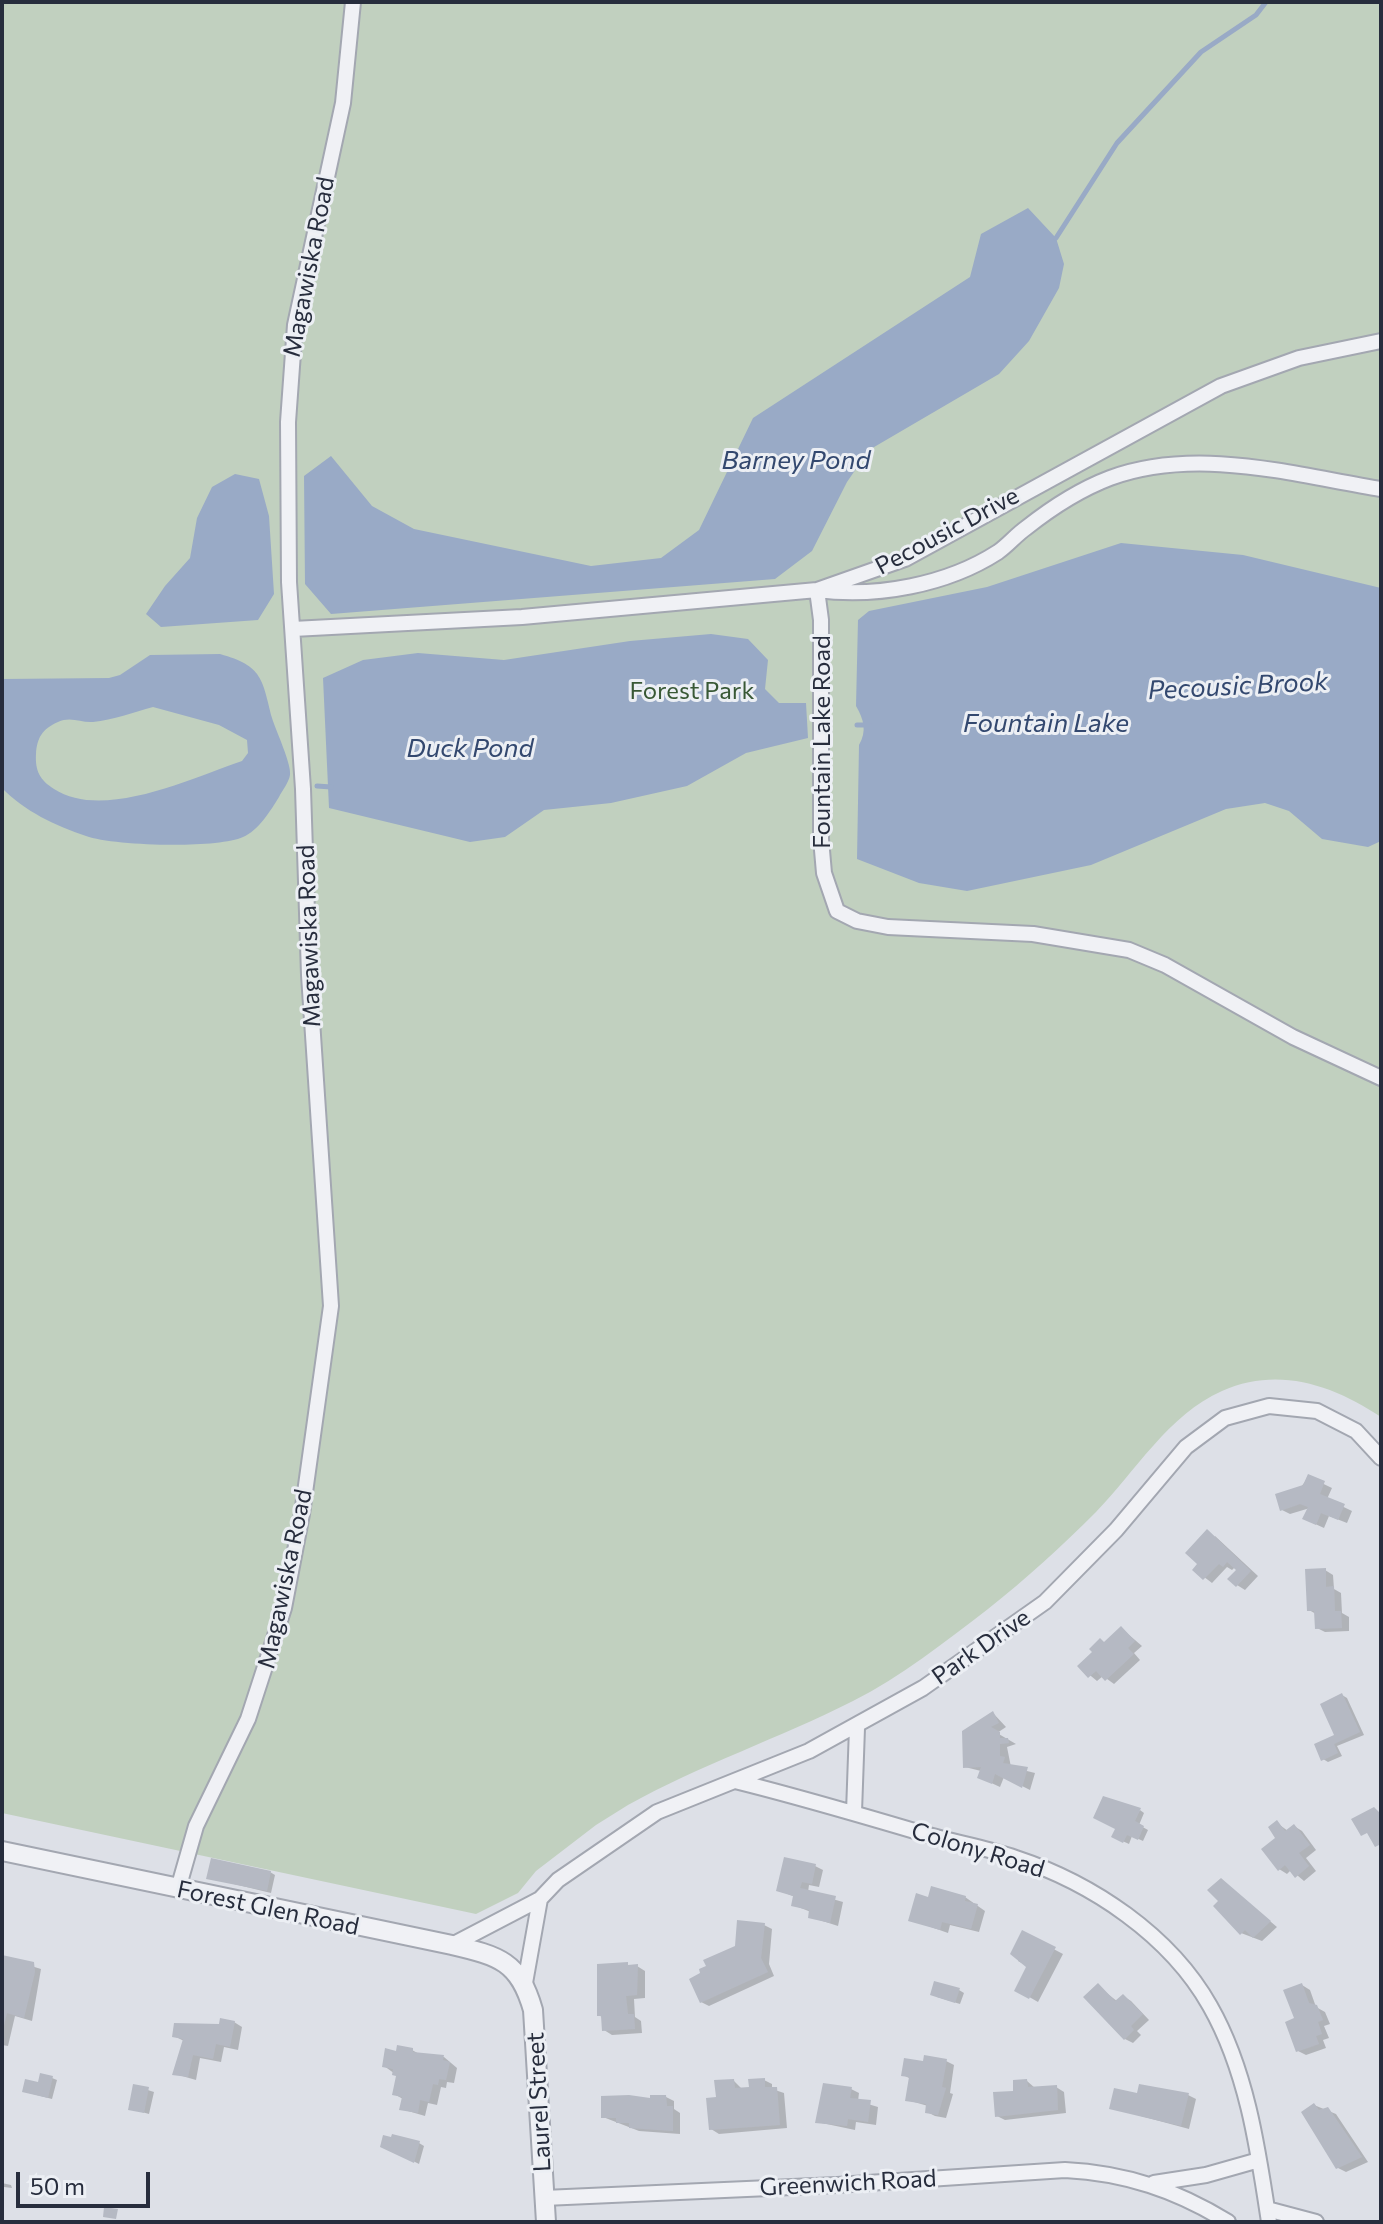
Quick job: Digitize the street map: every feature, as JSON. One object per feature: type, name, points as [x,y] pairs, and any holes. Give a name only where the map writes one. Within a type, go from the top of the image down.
[{"type":"street","name":"Magawiska Road","points":[[178,1889],[196,1826],[252,1708],[284,1608],[302,1514],[331,1306],[309,975],[289,582],[290,360],[312,238],[343,103],[353,2]]},
{"type":"street","name":"Pecousic Drive","points":[[293,629],[536,616],[817,590],[905,559],[1166,413],[1221,386],[1299,358],[1381,341]]},
{"type":"street","points":[[817,590],[853,595],[885,591],[956,571],[998,552],[1061,503],[1109,478],[1148,469],[1193,463],[1248,467],[1381,489]]},
{"type":"street","name":"Fountain Lake Road","points":[[817,590],[821,620],[821,839],[826,881],[837,911],[857,921],[888,927],[1033,934],[1129,950],[1165,965],[1293,1037],[1381,1078]]},
{"type":"street","name":"Park Drive","points":[[452,1945],[540,1899],[558,1880],[657,1812],[857,1728],[923,1688],[1045,1602],[1109,1539],[1186,1447],[1225,1418],[1269,1406],[1317,1411],[1356,1431],[1380,1454]]},
{"type":"street","points":[[854,1812],[857,1728]]},
{"type":"street","name":"Colony Road","points":[[735,1781],[1002,1853],[1057,1874],[1095,1894],[1160,1944],[1193,1980],[1225,2037],[1243,2086],[1268,2216]]},
{"type":"street","name":"Forest Glen Road","points":[[2,1851],[491,1954],[510,1965],[525,1983]]},
{"type":"street","points":[[525,1983],[540,1899]]},
{"type":"street","name":"Laurel Street","points":[[525,1983],[533,2010],[546,2222]]},
{"type":"street","name":"Greenwich Road","points":[[1150,2184],[1206,2175],[1259,2160]]},
{"type":"street","name":"Greenwich Road","points":[[544,2198],[837,2185],[1065,2170],[1102,2172],[1150,2184],[1179,2195],[1228,2222]]},
{"type":"street","points":[[1268,2216],[1316,2222]]},
{"type":"green space","name":"Forest Park","points":[[2,2],[1381,2],[1381,1417],[1324,1388],[1284,1380],[1243,1384],[1203,1401],[1169,1429],[1096,1512],[1057,1550],[1002,1598],[923,1658],[853,1701],[628,1805],[596,1825],[536,1871],[518,1893],[476,1914],[2,1813]]},
{"type":"water","name":"Barney Pond","points":[[1028,208],[1056,238],[1064,264],[1059,288],[1029,341],[999,374],[869,450],[847,482],[812,551],[775,579],[331,614],[305,584],[304,476],[331,456],[372,506],[414,529],[591,566],[661,558],[699,530],[753,418],[970,277],[981,234]]},
{"type":"water","points":[[235,474],[259,479],[269,516],[274,594],[258,620],[161,627],[146,614],[190,558],[197,518],[212,487]]},
{"type":"water","name":"Fountain Lake","points":[[1121,543],[1243,555],[1381,588],[1381,841],[1368,847],[1322,839],[1289,811],[1265,803],[1226,809],[1091,865],[967,891],[919,883],[857,859],[859,745],[864,730],[856,706],[858,620],[869,611],[987,587]]},
{"type":"water","name":"Duck Pond","points":[[711,634],[748,639],[768,660],[765,689],[779,703],[806,703],[808,738],[746,753],[687,786],[611,803],[544,810],[505,837],[470,842],[329,808],[323,678],[363,660],[418,653],[504,660],[630,641]]},
{"type":"water","points":[[220,654],[245,664],[258,676],[290,775],[268,814],[249,834],[230,841],[189,845],[99,839],[41,817],[2,788],[2,679],[109,678],[120,675],[150,655]],"holes":[[[153,707],[219,725],[247,740],[248,753],[242,761],[173,786],[122,799],[97,801],[74,798],[49,786],[36,765],[41,735],[63,720],[101,721]]]},
{"type":"building","points":[[1308,1474],[1325,1481],[1320,1494],[1345,1504],[1338,1520],[1321,1513],[1316,1525],[1302,1519],[1308,1507],[1300,1504],[1280,1511],[1275,1494],[1303,1485]]},
{"type":"building","points":[[1207,1529],[1251,1571],[1236,1587],[1227,1579],[1236,1570],[1227,1562],[1223,1567],[1219,1564],[1203,1580],[1192,1570],[1197,1564],[1185,1553]]},
{"type":"building","points":[[1326,1568],[1326,1587],[1334,1586],[1335,1611],[1341,1611],[1342,1628],[1315,1629],[1314,1611],[1307,1611],[1305,1569]]},
{"type":"building","points":[[1121,1626],[1135,1641],[1128,1648],[1134,1654],[1105,1681],[1096,1671],[1088,1678],[1077,1666],[1092,1652],[1089,1649],[1100,1638],[1104,1642]]},
{"type":"building","points":[[1342,1693],[1360,1732],[1334,1744],[1338,1753],[1321,1761],[1314,1744],[1334,1735],[1320,1704]]},
{"type":"building","points":[[993,1711],[999,1723],[991,1727],[1000,1732],[1000,1738],[1008,1738],[1009,1743],[1000,1744],[1000,1756],[1005,1757],[1003,1763],[1028,1767],[1022,1788],[995,1774],[992,1784],[977,1778],[981,1767],[963,1768],[962,1731]]},
{"type":"building","points":[[1103,1796],[1141,1808],[1135,1821],[1144,1826],[1138,1840],[1127,1835],[1123,1843],[1111,1837],[1115,1829],[1093,1818]]},
{"type":"building","points":[[1374,1807],[1381,1814],[1381,1844],[1375,1847],[1367,1833],[1361,1836],[1351,1819]]},
{"type":"building","points":[[1277,1820],[1285,1831],[1294,1824],[1310,1845],[1299,1853],[1309,1866],[1295,1878],[1285,1865],[1278,1871],[1261,1849],[1275,1838],[1268,1827]]},
{"type":"building","points":[[784,1857],[816,1864],[812,1884],[802,1882],[800,1888],[836,1896],[830,1923],[808,1918],[809,1910],[791,1906],[793,1896],[776,1891]]},
{"type":"building","points":[[211,1858],[271,1871],[267,1891],[206,1879]]},
{"type":"building","points":[[1221,1878],[1271,1921],[1253,1938],[1245,1930],[1240,1935],[1213,1906],[1218,1901],[1207,1890]]},
{"type":"building","points":[[931,1886],[966,1896],[965,1901],[978,1904],[971,1929],[942,1922],[940,1930],[908,1921],[916,1893],[928,1897]]},
{"type":"building","points":[[737,1920],[765,1923],[761,1958],[768,1972],[700,2003],[689,1979],[706,1966],[703,1960],[735,1946]]},
{"type":"building","points":[[1022,1930],[1056,1947],[1029,1999],[1014,1991],[1026,1967],[1010,1954]]},
{"type":"building","points":[[2,1955],[34,1962],[35,1972],[24,2018],[7,2013],[3,2029]]},
{"type":"building","points":[[628,1962],[628,1965],[638,1964],[637,1995],[626,1996],[628,2014],[634,2014],[635,2029],[602,2031],[601,2016],[597,2016],[597,1964]]},
{"type":"building","points":[[934,1981],[960,1988],[955,2003],[930,1995]]},
{"type":"building","points":[[1098,1983],[1115,2001],[1123,1994],[1143,2014],[1131,2026],[1134,2030],[1124,2040],[1083,1997]]},
{"type":"building","points":[[1302,1983],[1309,2003],[1317,2005],[1323,2020],[1318,2022],[1322,2034],[1316,2036],[1319,2044],[1296,2052],[1285,2022],[1294,2018],[1283,1990]]},
{"type":"building","points":[[220,2018],[235,2021],[230,2047],[216,2044],[213,2059],[193,2055],[188,2077],[172,2075],[183,2039],[172,2037],[174,2023],[219,2024]]},
{"type":"building","points":[[397,2045],[413,2048],[413,2052],[444,2055],[443,2060],[450,2062],[446,2080],[439,2079],[438,2085],[433,2084],[429,2102],[420,2100],[418,2113],[399,2110],[402,2097],[392,2095],[396,2076],[392,2075],[393,2069],[382,2067],[385,2048],[396,2051]]},
{"type":"building","points":[[924,2055],[947,2059],[942,2087],[946,2088],[938,2115],[925,2113],[926,2104],[905,2101],[909,2077],[901,2076],[904,2058],[923,2061]]},
{"type":"building","points":[[40,2073],[53,2076],[48,2098],[22,2092],[25,2079],[38,2082]]},
{"type":"building","points":[[765,2078],[765,2087],[777,2087],[780,2125],[709,2130],[706,2098],[716,2097],[714,2080],[734,2079],[735,2088],[749,2087],[748,2079]]},
{"type":"building","points":[[1027,2079],[1028,2087],[1057,2085],[1058,2110],[995,2117],[993,2092],[1013,2091],[1013,2080]]},
{"type":"building","points":[[823,2083],[852,2087],[850,2098],[871,2100],[868,2122],[848,2119],[847,2126],[815,2123]]},
{"type":"building","points":[[133,2084],[149,2087],[144,2113],[128,2110]]},
{"type":"building","points":[[1139,2084],[1189,2093],[1181,2126],[1109,2109],[1114,2088],[1137,2093]]},
{"type":"building","points":[[650,2095],[666,2095],[667,2106],[673,2106],[673,2131],[629,2128],[629,2123],[616,2123],[616,2118],[601,2118],[601,2096],[650,2098]]},
{"type":"building","points":[[1314,2103],[1319,2110],[1328,2107],[1362,2157],[1336,2169],[1301,2112]]},
{"type":"building","points":[[392,2134],[420,2141],[414,2163],[380,2147],[383,2135],[391,2137]]},
{"type":"building","points":[[104,2207],[118,2209],[116,2219],[103,2217]]},
{"type":"waterway","points":[[1056,238],[1117,143],[1201,52],[1256,15],[1266,2]]},
{"type":"waterway","name":"Pecousic Brook","points":[[857,725],[869,725]]},
{"type":"waterway","name":"Pecousic Brook","points":[[317,786],[331,787]]}]
